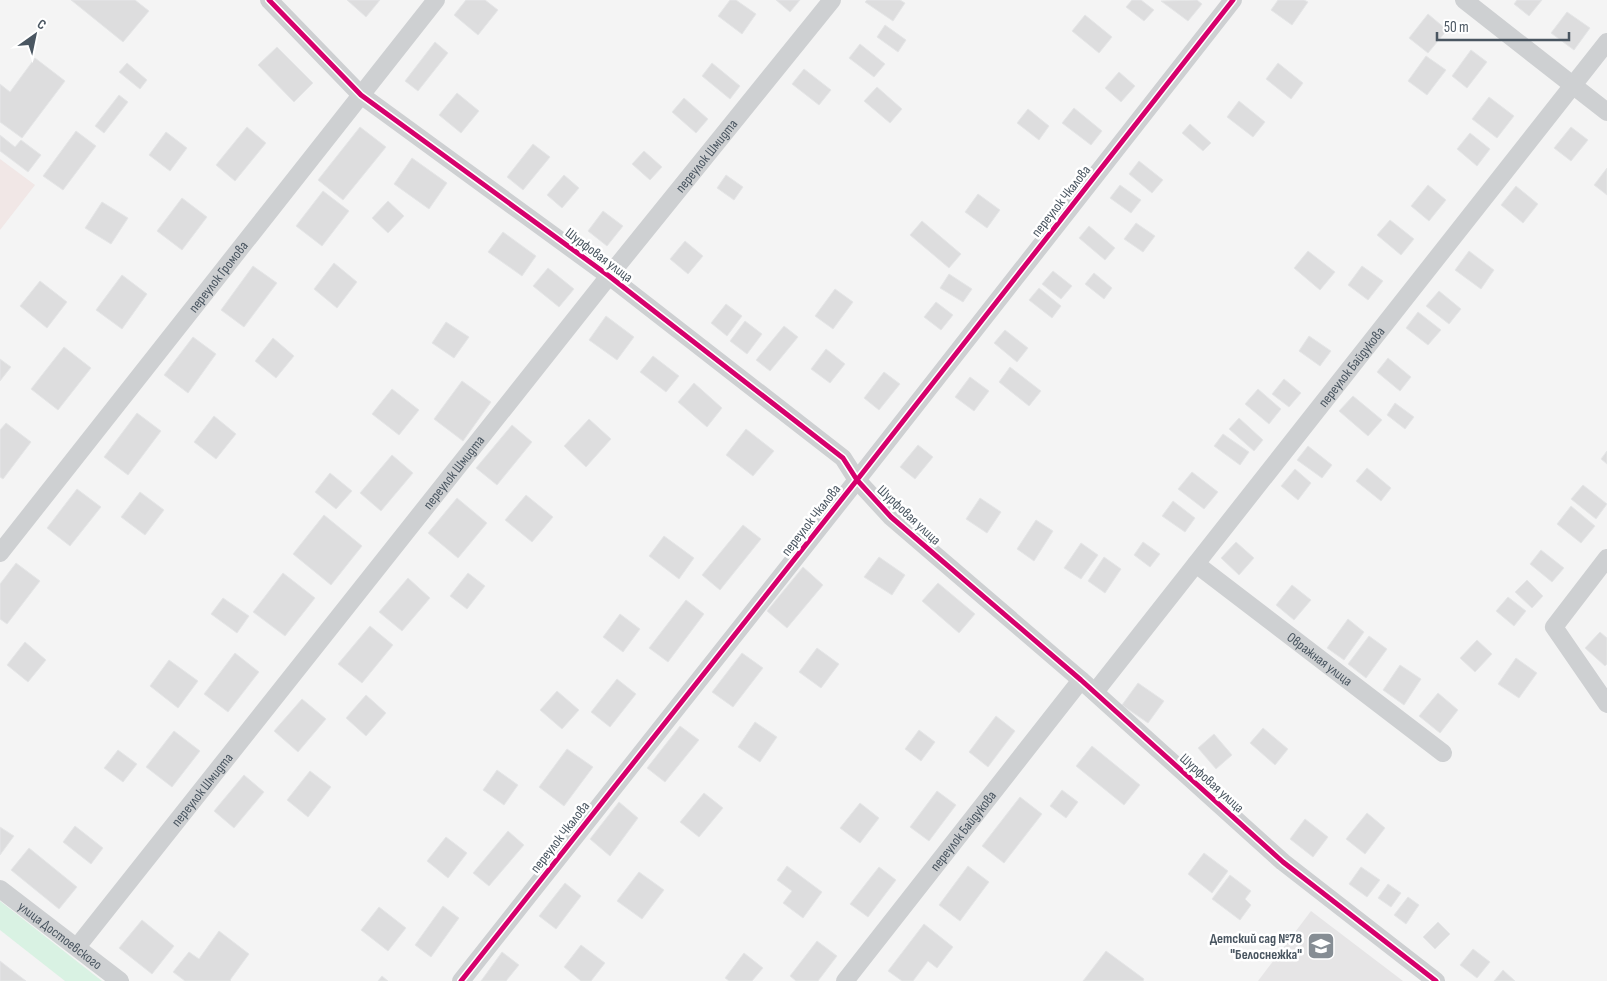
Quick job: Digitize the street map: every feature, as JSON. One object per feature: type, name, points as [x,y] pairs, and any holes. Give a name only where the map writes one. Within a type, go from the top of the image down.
[{"type":"street","name":"Шурфовая улица","points":[[269,0],[360,95],[609,276],[843,458],[857,480],[891,517],[1081,680],[1283,862],[1436,981]]},
{"type":"street","name":"переулок Громова","points":[[0,553],[436,0]]},
{"type":"street","name":"переулок Шмидта","points":[[77,946],[609,276],[832,0]]},
{"type":"street","name":"переулок Чкалова","points":[[461,981],[1233,0]]},
{"type":"street","points":[[1464,0],[1607,112]]},
{"type":"street","name":"переулок Байдукова","points":[[1094,692],[1607,42]]},
{"type":"street","points":[[1607,558],[1554,627],[1607,704]]},
{"type":"street","name":"Овражная улица","points":[[1196,564],[1444,753]]},
{"type":"street","name":"переулок Байдукова","points":[[844,981],[1081,680]]},
{"type":"street","name":"улица Достоевского","points":[[0,889],[77,946],[120,981]]},
{"type":"shaded area","points":[[0,159],[35,185],[0,230]]},
{"type":"shaded area","name":"Детский сад №78 \"Белоснежка\"","points":[[1311,911],[1403,981],[1258,981]]},
{"type":"green space","points":[[0,901],[102,981],[65,981],[0,930]]},
{"type":"building","points":[[71,0],[135,0],[149,11],[123,42]]},
{"type":"building","points":[[347,0],[380,0],[366,17]]},
{"type":"building","points":[[466,0],[485,0],[498,10],[478,35],[454,15]]},
{"type":"building","points":[[730,0],[736,0],[756,14],[742,34],[718,16]]},
{"type":"building","points":[[776,0],[800,0],[790,12]]},
{"type":"building","points":[[867,0],[900,0],[905,3],[893,21],[865,2]]},
{"type":"building","points":[[1132,0],[1141,0],[1154,10],[1144,21],[1126,7]]},
{"type":"building","points":[[1197,0],[1202,4],[1188,21],[1161,1]]},
{"type":"building","points":[[1278,0],[1304,0],[1308,2],[1292,25],[1271,10]]},
{"type":"building","points":[[1517,0],[1542,0],[1529,16],[1514,4]]},
{"type":"building","points":[[1567,12],[1590,28],[1574,50],[1551,33]]},
{"type":"building","points":[[1428,14],[1447,30],[1428,53],[1409,38]]},
{"type":"building","points":[[1085,15],[1112,37],[1099,53],[1072,31]]},
{"type":"building","points":[[885,25],[906,40],[898,52],[877,37]]},
{"type":"building","points":[[435,42],[448,53],[418,91],[405,81]]},
{"type":"building","points":[[860,44],[885,64],[874,77],[849,58]]},
{"type":"building","points":[[277,47],[313,83],[294,102],[258,65]]},
{"type":"building","points":[[1471,50],[1487,62],[1467,88],[1452,76]]},
{"type":"building","points":[[1426,56],[1446,70],[1427,95],[1408,81]]},
{"type":"building","points":[[35,58],[65,81],[22,138],[0,122],[0,84],[10,92]]},
{"type":"building","points":[[127,63],[147,80],[140,89],[119,72]]},
{"type":"building","points":[[712,63],[740,86],[730,99],[702,76]]},
{"type":"building","points":[[1278,63],[1303,83],[1291,99],[1266,79]]},
{"type":"building","points":[[804,69],[831,90],[819,105],[792,84]]},
{"type":"building","points":[[1119,72],[1135,86],[1121,102],[1105,88]]},
{"type":"building","points":[[877,87],[902,109],[890,123],[864,101]]},
{"type":"building","points":[[457,93],[479,111],[461,133],[439,115]]},
{"type":"building","points":[[119,95],[128,102],[104,133],[95,126]]},
{"type":"building","points":[[1489,97],[1514,116],[1497,138],[1472,119]]},
{"type":"building","points":[[684,98],[708,119],[696,133],[672,112]]},
{"type":"building","points":[[1239,101],[1265,122],[1253,137],[1227,117]]},
{"type":"building","points":[[1074,108],[1102,131],[1091,145],[1062,123]]},
{"type":"building","points":[[1028,109],[1049,126],[1039,140],[1017,123]]},
{"type":"building","points":[[1190,124],[1211,143],[1203,151],[1182,133]]},
{"type":"building","points":[[247,127],[266,143],[235,181],[216,165]]},
{"type":"building","points":[[360,127],[386,147],[343,200],[318,180]]},
{"type":"building","points":[[1571,127],[1588,140],[1571,161],[1554,148]]},
{"type":"building","points":[[76,131],[96,146],[63,190],[43,176]]},
{"type":"building","points":[[166,132],[187,148],[170,171],[149,155]]},
{"type":"building","points":[[1470,133],[1490,149],[1477,166],[1457,149]]},
{"type":"building","points":[[0,135],[15,147],[21,140],[41,155],[28,172],[0,151]]},
{"type":"building","points":[[533,144],[550,157],[523,190],[507,177]]},
{"type":"building","points":[[644,151],[662,167],[650,180],[632,164]]},
{"type":"building","points":[[412,158],[447,183],[429,209],[394,184]]},
{"type":"building","points":[[1139,161],[1163,180],[1152,193],[1129,174]]},
{"type":"building","points":[[1607,168],[1607,195],[1594,185]]},
{"type":"building","points":[[564,175],[579,188],[562,208],[547,195]]},
{"type":"building","points":[[726,175],[743,187],[734,200],[717,188]]},
{"type":"building","points":[[1120,185],[1141,200],[1131,213],[1110,198]]},
{"type":"building","points":[[1428,185],[1446,200],[1429,221],[1411,206]]},
{"type":"building","points":[[1516,186],[1538,204],[1523,223],[1501,205]]},
{"type":"building","points":[[323,191],[349,211],[322,246],[296,226]]},
{"type":"building","points":[[978,194],[1000,210],[987,228],[965,212]]},
{"type":"building","points":[[182,198],[207,217],[182,250],[157,231]]},
{"type":"building","points":[[388,201],[404,216],[388,233],[372,218]]},
{"type":"building","points":[[102,202],[128,218],[111,244],[85,228]]},
{"type":"building","points":[[603,211],[623,226],[607,246],[588,231]]},
{"type":"building","points":[[1390,220],[1414,239],[1401,255],[1377,235]]},
{"type":"building","points":[[922,221],[961,254],[949,268],[910,235]]},
{"type":"building","points":[[1136,223],[1155,236],[1143,252],[1124,239]]},
{"type":"building","points":[[1089,226],[1115,248],[1105,260],[1079,238]]},
{"type":"building","points":[[503,232],[536,256],[522,276],[488,252]]},
{"type":"building","points":[[685,241],[703,256],[688,274],[670,259]]},
{"type":"building","points":[[1308,251],[1335,272],[1320,290],[1294,268]]},
{"type":"building","points":[[1469,251],[1494,270],[1481,289],[1455,270]]},
{"type":"building","points":[[334,263],[357,282],[337,308],[314,289]]},
{"type":"building","points":[[253,266],[277,283],[244,327],[221,310]]},
{"type":"building","points":[[1362,266],[1383,281],[1368,300],[1348,285]]},
{"type":"building","points":[[548,268],[574,289],[559,307],[533,286]]},
{"type":"building","points":[[1053,271],[1072,286],[1061,299],[1042,284]]},
{"type":"building","points":[[1094,273],[1112,288],[1104,299],[1085,284]]},
{"type":"building","points":[[949,274],[972,289],[963,302],[940,288]]},
{"type":"building","points":[[122,275],[147,294],[122,329],[96,310]]},
{"type":"building","points":[[40,281],[67,302],[47,328],[20,306]]},
{"type":"building","points":[[1039,288],[1061,306],[1052,318],[1029,300]]},
{"type":"building","points":[[835,289],[853,302],[833,329],[815,316]]},
{"type":"building","points":[[1439,291],[1461,309],[1449,324],[1426,306]]},
{"type":"building","points":[[936,302],[953,315],[941,330],[924,317]]},
{"type":"building","points":[[726,304],[742,316],[727,336],[711,323]]},
{"type":"building","points":[[1418,312],[1441,330],[1428,345],[1406,328]]},
{"type":"building","points":[[606,316],[634,337],[617,360],[589,340]]},
{"type":"building","points":[[745,321],[762,334],[747,354],[730,341]]},
{"type":"building","points":[[446,322],[469,337],[454,358],[432,343]]},
{"type":"building","points":[[784,326],[798,337],[770,371],[756,360]]},
{"type":"building","points":[[1005,330],[1028,348],[1017,362],[994,343]]},
{"type":"building","points":[[1309,336],[1331,351],[1320,366],[1299,351]]},
{"type":"building","points":[[193,337],[216,354],[188,393],[164,375]]},
{"type":"building","points":[[273,338],[294,356],[276,378],[255,361]]},
{"type":"building","points":[[64,347],[91,368],[58,410],[31,389]]},
{"type":"building","points":[[826,349],[845,364],[830,383],[811,369]]},
{"type":"building","points":[[653,356],[679,376],[666,392],[640,372]]},
{"type":"building","points":[[1388,358],[1411,377],[1400,391],[1377,372]]},
{"type":"building","points":[[0,359],[11,367],[0,381]]},
{"type":"building","points":[[1010,367],[1041,391],[1029,406],[999,382]]},
{"type":"building","points":[[884,372],[900,384],[879,410],[864,398]]},
{"type":"building","points":[[970,377],[989,391],[974,411],[955,397]]},
{"type":"building","points":[[1284,379],[1301,393],[1289,407],[1272,394]]},
{"type":"building","points":[[462,381],[491,402],[463,441],[434,419]]},
{"type":"building","points":[[694,383],[722,408],[707,427],[678,402]]},
{"type":"building","points":[[392,389],[419,410],[399,435],[372,414]]},
{"type":"building","points":[[1258,389],[1281,409],[1269,424],[1245,404]]},
{"type":"building","points":[[1353,396],[1382,420],[1368,436],[1339,411]]},
{"type":"building","points":[[1395,403],[1414,417],[1405,429],[1387,415]]},
{"type":"building","points":[[137,413],[161,431],[128,475],[104,457]]},
{"type":"building","points":[[214,416],[236,434],[216,459],[194,442]]},
{"type":"building","points":[[1239,418],[1263,440],[1254,451],[1229,429]]},
{"type":"building","points":[[589,419],[611,439],[586,467],[564,446]]},
{"type":"building","points":[[6,423],[31,442],[3,479],[0,477],[0,430]]},
{"type":"building","points":[[512,425],[532,442],[497,485],[476,468]]},
{"type":"building","points":[[746,429],[774,451],[753,476],[726,455]]},
{"type":"building","points":[[1223,434],[1249,452],[1240,465],[1214,446]]},
{"type":"building","points":[[918,445],[933,457],[915,479],[900,467]]},
{"type":"building","points":[[1308,446],[1332,465],[1322,478],[1297,460]]},
{"type":"building","points":[[1607,451],[1607,464],[1601,459]]},
{"type":"building","points":[[392,455],[413,473],[381,511],[360,493]]},
{"type":"building","points":[[1367,468],[1391,488],[1381,501],[1356,481]]},
{"type":"building","points":[[1295,469],[1311,483],[1298,500],[1281,486]]},
{"type":"building","points":[[1192,472],[1218,492],[1204,509],[1178,489]]},
{"type":"building","points":[[330,473],[352,491],[336,509],[315,492]]},
{"type":"building","points":[[1583,485],[1607,504],[1596,519],[1571,499]]},
{"type":"building","points":[[77,489],[101,507],[70,546],[47,528]]},
{"type":"building","points":[[140,492],[164,510],[145,535],[121,517]]},
{"type":"building","points":[[526,495],[553,517],[532,542],[505,520]]},
{"type":"building","points":[[457,498],[487,523],[458,558],[428,533]]},
{"type":"building","points":[[980,498],[1001,512],[987,533],[966,519]]},
{"type":"building","points":[[1173,501],[1195,518],[1185,532],[1162,516]]},
{"type":"building","points":[[1571,506],[1595,526],[1581,543],[1557,524]]},
{"type":"building","points":[[324,515],[362,546],[331,585],[293,554]]},
{"type":"building","points":[[1036,520],[1053,531],[1034,561],[1017,549]]},
{"type":"building","points":[[743,525],[761,539],[720,590],[702,575]]},
{"type":"building","points":[[664,536],[694,558],[679,579],[649,556]]},
{"type":"building","points":[[1143,542],[1160,554],[1150,567],[1134,555]]},
{"type":"building","points":[[1236,542],[1254,558],[1239,575],[1221,558]]},
{"type":"building","points":[[1081,543],[1098,555],[1081,579],[1064,568]]},
{"type":"building","points":[[1541,550],[1564,568],[1552,582],[1530,564]]},
{"type":"building","points":[[879,557],[905,575],[892,595],[864,577]]},
{"type":"building","points":[[1104,557],[1121,569],[1105,593],[1088,581]]},
{"type":"building","points":[[16,563],[40,581],[7,624],[0,619],[0,584]]},
{"type":"building","points":[[803,567],[823,585],[787,628],[767,611]]},
{"type":"building","points":[[283,573],[315,598],[285,636],[253,612]]},
{"type":"building","points":[[468,573],[485,586],[467,609],[450,596]]},
{"type":"building","points":[[408,578],[430,598],[402,631],[379,612]]},
{"type":"building","points":[[1527,580],[1543,596],[1532,608],[1515,592]]},
{"type":"building","points":[[938,583],[975,614],[959,633],[922,601]]},
{"type":"building","points":[[1292,585],[1311,600],[1294,620],[1276,605]]},
{"type":"building","points":[[1508,597],[1526,611],[1514,626],[1496,611]]},
{"type":"building","points":[[223,598],[249,616],[237,633],[211,614]]},
{"type":"building","points":[[686,600],[704,614],[668,662],[649,648]]},
{"type":"building","points":[[620,614],[640,629],[623,652],[603,637]]},
{"type":"building","points":[[1348,619],[1364,632],[1344,660],[1327,648]]},
{"type":"building","points":[[370,626],[393,645],[362,683],[338,664]]},
{"type":"building","points":[[1600,632],[1607,638],[1607,664],[1605,666],[1585,648]]},
{"type":"building","points":[[1369,636],[1387,649],[1366,678],[1348,664]]},
{"type":"building","points":[[1477,640],[1492,654],[1475,672],[1460,658]]},
{"type":"building","points":[[25,642],[46,660],[28,682],[7,665]]},
{"type":"building","points":[[817,648],[839,664],[821,688],[799,672]]},
{"type":"building","points":[[235,653],[259,672],[228,712],[204,694]]},
{"type":"building","points":[[742,653],[763,668],[733,707],[712,692]]},
{"type":"building","points":[[1516,658],[1537,673],[1519,698],[1498,684]]},
{"type":"building","points":[[169,660],[198,681],[178,708],[150,686]]},
{"type":"building","points":[[1400,665],[1421,679],[1404,705],[1383,690]]},
{"type":"building","points":[[617,679],[636,694],[610,727],[591,712]]},
{"type":"building","points":[[1138,683],[1164,701],[1148,723],[1122,705]]},
{"type":"building","points":[[557,691],[579,710],[562,729],[540,710]]},
{"type":"building","points":[[1438,693],[1458,710],[1440,733],[1419,716]]},
{"type":"building","points":[[366,695],[386,713],[366,736],[346,718]]},
{"type":"building","points":[[302,699],[326,719],[298,752],[274,731]]},
{"type":"building","points":[[996,716],[1015,731],[988,767],[969,752]]},
{"type":"building","points":[[755,722],[777,737],[760,762],[738,747]]},
{"type":"building","points":[[680,726],[699,740],[665,782],[647,768]]},
{"type":"building","points":[[1263,728],[1288,749],[1275,765],[1250,743]]},
{"type":"building","points":[[919,730],[935,742],[921,761],[905,749]]},
{"type":"building","points":[[174,731],[200,751],[172,787],[146,767]]},
{"type":"building","points":[[1214,734],[1232,755],[1216,769],[1198,748]]},
{"type":"building","points":[[1092,746],[1140,785],[1124,805],[1076,766]]},
{"type":"building","points":[[567,749],[593,767],[564,806],[539,787]]},
{"type":"building","points":[[118,750],[137,764],[123,782],[104,768]]},
{"type":"building","points":[[497,770],[518,785],[504,805],[483,790]]},
{"type":"building","points":[[310,771],[331,787],[308,817],[287,800]]},
{"type":"building","points":[[244,775],[264,792],[234,828],[214,811]]},
{"type":"building","points":[[1062,790],[1078,802],[1066,818],[1050,806]]},
{"type":"building","points":[[937,791],[956,805],[929,841],[910,827]]},
{"type":"building","points":[[704,793],[723,808],[699,837],[680,822]]},
{"type":"building","points":[[1020,797],[1042,814],[1004,863],[982,846]]},
{"type":"building","points":[[619,802],[638,818],[610,856],[590,839]]},
{"type":"building","points":[[860,803],[879,818],[860,843],[840,828]]},
{"type":"building","points":[[1367,813],[1385,828],[1365,854],[1346,839]]},
{"type":"building","points":[[1305,819],[1328,837],[1313,857],[1290,839]]},
{"type":"building","points":[[75,826],[103,848],[91,864],[63,842]]},
{"type":"building","points":[[0,827],[14,836],[0,855]]},
{"type":"building","points":[[508,831],[524,845],[489,886],[473,873]]},
{"type":"building","points":[[446,837],[467,853],[448,878],[427,861]]},
{"type":"building","points":[[29,848],[77,887],[59,909],[11,870]]},
{"type":"building","points":[[1204,853],[1228,871],[1212,893],[1188,874]]},
{"type":"building","points":[[787,866],[822,892],[803,918],[783,903],[792,891],[777,880]]},
{"type":"building","points":[[968,866],[989,882],[960,921],[939,905]]},
{"type":"building","points":[[879,867],[896,880],[868,917],[850,904]]},
{"type":"building","points":[[1361,867],[1380,880],[1367,897],[1349,884]]},
{"type":"building","points":[[639,872],[664,890],[642,919],[617,901]]},
{"type":"building","points":[[1230,875],[1251,891],[1245,899],[1251,905],[1240,920],[1212,899]]},
{"type":"building","points":[[565,883],[581,896],[556,929],[539,916]]},
{"type":"building","points":[[1388,884],[1401,893],[1391,907],[1378,898]]},
{"type":"building","points":[[1408,897],[1419,905],[1406,924],[1394,915]]},
{"type":"building","points":[[443,906],[459,918],[431,957],[415,945]]},
{"type":"building","points":[[379,907],[406,928],[388,951],[361,930]]},
{"type":"building","points":[[142,920],[174,946],[152,974],[119,948]]},
{"type":"building","points":[[1438,922],[1450,934],[1435,949],[1423,937]]},
{"type":"building","points":[[924,924],[953,947],[937,968],[928,961],[913,981],[902,981],[888,971]]},
{"type":"building","points":[[219,931],[249,954],[231,981],[185,981],[173,972],[189,952],[199,959]]},
{"type":"building","points":[[817,941],[837,956],[818,981],[796,981],[790,976]]},
{"type":"building","points":[[581,945],[605,963],[591,981],[581,981],[564,967]]},
{"type":"building","points":[[1473,949],[1490,962],[1477,978],[1460,965]]},
{"type":"building","points":[[1106,951],[1144,979],[1143,981],[1083,981]]},
{"type":"building","points":[[502,952],[519,965],[506,981],[481,981]]},
{"type":"building","points":[[744,953],[763,968],[752,981],[729,981],[725,978]]},
{"type":"building","points":[[0,961],[26,981],[0,981]]},
{"type":"building","points":[[1503,970],[1515,981],[1494,981]]},
{"type":"building","points":[[382,976],[388,981],[378,981]]},
{"type":"cycle path","points":[[269,0],[361,95],[609,276],[843,458],[857,480],[891,517],[1081,680],[1283,862],[1436,981]]},
{"type":"cycle path","points":[[461,981],[1233,0]]},
{"type":"place","name":"Детский сад №78 \"Белоснежка\"","points":[[1321,946]]}]
